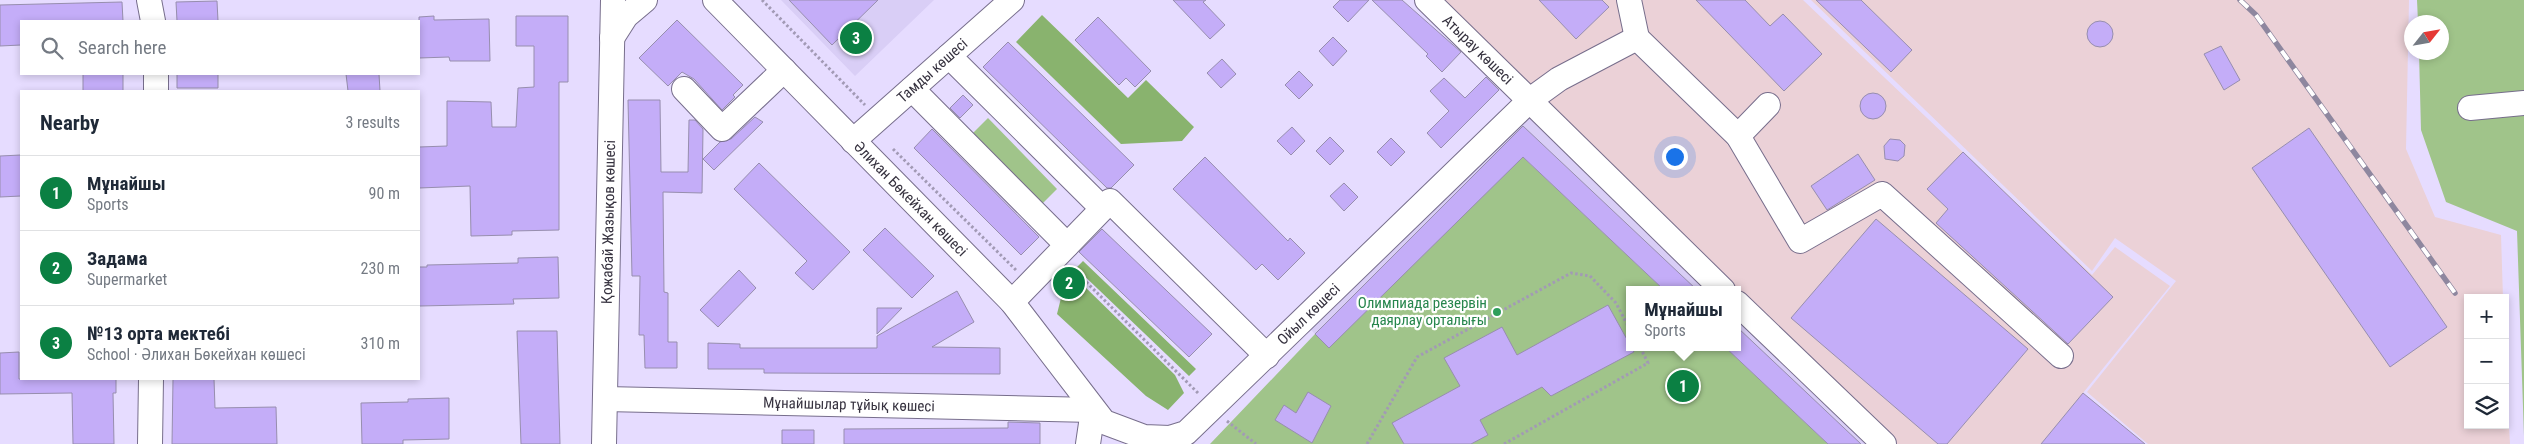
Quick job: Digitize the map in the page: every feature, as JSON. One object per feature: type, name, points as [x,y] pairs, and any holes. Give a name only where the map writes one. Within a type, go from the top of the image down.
[{"type":"street","points":[[149,0],[153,20]]},
{"type":"street","name":"Қожабай Жазықов көшесі","points":[[604,444],[613,0]]},
{"type":"street","points":[[612,38],[626,16],[645,0]]},
{"type":"street","name":"Әлихан Бөкейхан көшесі","points":[[715,0],[1012,302],[1093,410]]},
{"type":"street","name":"Тамды көшесі","points":[[853,140],[1012,0]]},
{"type":"street","name":"Атырау көшесі","points":[[1427,0],[1719,286]]},
{"type":"street","points":[[1629,0],[1637,38],[1738,136],[1800,241],[1882,194],[2061,356]]},
{"type":"street","name":"Ойыл көшесі","points":[[1093,410],[1104,422],[1124,431],[1144,436],[1170,438],[1186,433],[1530,100],[1559,79],[1637,38]]},
{"type":"street","points":[[948,56],[1102,208]]},
{"type":"street","points":[[684,89],[722,129],[784,70]]},
{"type":"street","points":[[156,75],[156,90]]},
{"type":"street","points":[[912,89],[1062,250]]},
{"type":"street","points":[[2470,108],[2524,103]]},
{"type":"street","points":[[1738,136],[1768,105]]},
{"type":"street","points":[[1012,302],[1110,200],[1267,356]]},
{"type":"street","points":[[1741,307],[1884,444]]},
{"type":"street","points":[[150,444],[151,380]]},
{"type":"street","name":"Мұнайшылар тұйық көшесі","points":[[605,399],[1093,410]]},
{"type":"street","points":[[1088,444],[1093,410]]},
{"type":"path","points":[[762,0],[878,118]]},
{"type":"path","points":[[891,147],[1029,284]]},
{"type":"path","points":[[1062,250],[1213,407],[1256,444]]},
{"type":"path","points":[[1367,444],[1417,357],[1571,273],[1590,276],[1616,303],[1626,322]]},
{"type":"path","points":[[1504,444],[1648,363],[1642,351]]},
{"type":"shaded area","points":[[781,0],[934,0],[855,76]]},
{"type":"shaded area","points":[[1444,0],[1803,0],[2092,275],[2115,247],[2170,286],[2083,393],[2145,444],[1890,444],[1892,440],[1741,292],[1741,286],[1735,286]]},
{"type":"shaded area","points":[[1811,0],[2409,0],[2409,15],[2404,15],[2404,60],[2408,60],[2406,149],[2435,217],[2501,235],[2503,294],[2464,294],[2464,429],[2509,429],[2509,426],[2510,444],[2148,444],[2087,392],[2176,281],[2115,238],[2092,271]]},
{"type":"shaded area","points":[[1528,106],[1710,286],[1660,286],[1523,157],[1329,348],[1306,325]]},
{"type":"shaded area","points":[[1741,316],[1871,444],[1828,444],[1729,351],[1741,351]]},
{"type":"green space","points":[[2417,0],[2524,0],[2524,436],[2517,231],[2446,202],[2421,130],[2419,60],[2449,60],[2449,15],[2418,15]]},
{"type":"green space","points":[[1042,15],[1128,98],[1146,80],[1194,127],[1182,141],[1121,144],[1016,42]]},
{"type":"green space","points":[[988,118],[1057,189],[1041,205],[972,134]]},
{"type":"green space","name":"Олимпиада резервін даярлау орталығы","points":[[1523,157],[1660,286],[1626,286],[1626,351],[1729,351],[1828,444],[1210,444],[1315,334]]},
{"type":"green space","points":[[1083,261],[1196,369],[1189,376],[1076,268]]},
{"type":"green space","points":[[1082,284],[1175,375],[1184,393],[1168,410],[1146,396],[1057,314],[1062,294],[1068,298]]},
{"type":"building","points":[[789,0],[878,0],[832,45]]},
{"type":"building","points":[[1173,0],[1206,0],[1203,2],[1225,25],[1210,39]]},
{"type":"building","points":[[1340,0],[1369,0],[1348,22],[1333,7]]},
{"type":"building","points":[[1372,0],[1402,0],[1461,52],[1442,72],[1426,56],[1428,54]]},
{"type":"building","points":[[1539,0],[1602,0],[1609,7],[1576,39]]},
{"type":"building","points":[[1696,0],[1745,0],[1770,26],[1783,14],[1822,54],[1784,91]]},
{"type":"building","points":[[1816,0],[1861,0],[1912,50],[1891,72]]},
{"type":"building","points":[[217,1],[218,20],[177,20],[176,2]]},
{"type":"building","points":[[122,2],[123,20],[20,20],[20,45],[0,46],[0,5]]},
{"type":"building","points":[[434,16],[434,20],[489,19],[490,61],[450,61],[449,57],[420,58],[419,17]]},
{"type":"building","points":[[516,16],[568,16],[568,82],[559,82],[559,230],[512,231],[512,235],[471,236],[470,186],[420,188],[420,147],[447,146],[447,101],[491,102],[492,127],[516,127],[518,88],[534,87],[534,46],[516,46]]},
{"type":"building","points":[[1098,17],[1151,71],[1135,87],[1126,78],[1119,85],[1075,40]]},
{"type":"building","points":[[677,20],[743,85],[733,95],[735,97],[722,110],[694,79],[682,72],[668,86],[639,58]]},
{"type":"building","points":[[2100,21],[2109,25],[2113,34],[2109,43],[2100,47],[2091,43],[2087,34],[2091,25]]},
{"type":"building","points":[[1333,37],[1347,51],[1333,66],[1319,51]]},
{"type":"building","points":[[1008,42],[1134,165],[1111,188],[1107,188],[983,67]]},
{"type":"building","points":[[2221,46],[2240,80],[2224,90],[2204,54]]},
{"type":"building","points":[[1222,59],[1236,74],[1221,88],[1207,73]]},
{"type":"building","points":[[1299,71],[1313,85],[1299,99],[1285,85]]},
{"type":"building","points":[[83,75],[123,75],[123,90],[83,90]]},
{"type":"building","points":[[177,75],[218,75],[218,88],[177,88]]},
{"type":"building","points":[[346,75],[379,75],[380,90],[348,90]]},
{"type":"building","points":[[1486,77],[1499,90],[1441,148],[1427,133],[1449,111],[1430,91],[1444,78],[1465,98]]},
{"type":"building","points":[[1873,93],[1882,97],[1886,106],[1882,115],[1873,119],[1864,115],[1860,106],[1864,97]]},
{"type":"building","points":[[963,95],[973,105],[960,118],[950,108]]},
{"type":"building","points":[[628,100],[660,100],[661,172],[688,172],[689,120],[695,120],[703,129],[702,193],[663,192],[664,292],[668,293],[668,342],[677,342],[677,368],[645,368],[644,335],[639,335],[640,276],[632,276]]},
{"type":"building","points":[[755,117],[763,122],[714,170],[703,159],[720,142],[731,139]]},
{"type":"building","points":[[1523,126],[1693,286],[1660,286],[1523,157],[1329,348],[1315,334]]},
{"type":"building","points":[[1292,127],[1305,141],[1291,155],[1277,141]]},
{"type":"building","points":[[2309,128],[2447,327],[2390,367],[2252,168]]},
{"type":"building","points":[[932,129],[1039,237],[1021,255],[914,148]]},
{"type":"building","points":[[1330,137],[1344,151],[1330,165],[1316,151]]},
{"type":"building","points":[[1391,138],[1405,152],[1391,166],[1377,152]]},
{"type":"building","points":[[1890,139],[1900,140],[1905,145],[1904,156],[1898,161],[1885,159],[1884,146]]},
{"type":"building","points":[[1963,152],[2113,297],[2068,344],[1936,223],[1948,209],[1927,189]]},
{"type":"building","points":[[1858,154],[1875,180],[1827,210],[1811,186]]},
{"type":"building","points":[[20,155],[20,196],[0,197],[0,156]]},
{"type":"building","points":[[1205,157],[1288,241],[1290,238],[1305,253],[1278,280],[1262,264],[1256,270],[1173,189]]},
{"type":"building","points":[[759,163],[850,252],[813,290],[795,273],[807,261],[734,189]]},
{"type":"building","points":[[1344,183],[1358,197],[1344,211],[1330,196]]},
{"type":"building","points":[[1876,219],[2028,349],[1947,444],[1938,444],[1791,318]]},
{"type":"building","points":[[885,228],[934,276],[912,298],[863,250]]},
{"type":"building","points":[[1102,229],[1212,334],[1189,357],[1079,252]]},
{"type":"building","points":[[558,257],[559,298],[513,299],[514,304],[420,306],[420,267],[427,267],[427,265],[518,263],[518,258]]},
{"type":"building","points":[[739,270],[756,288],[718,327],[700,310]]},
{"type":"building","points":[[957,291],[974,322],[932,347],[1000,348],[1000,374],[764,373],[764,369],[708,369],[708,343],[740,344],[740,348],[877,348],[877,336]]},
{"type":"building","points":[[1608,305],[1626,338],[1626,351],[1634,352],[1551,396],[1542,387],[1480,420],[1488,435],[1471,444],[1404,444],[1392,423],[1460,386],[1444,358],[1502,327],[1517,355]]},
{"type":"building","points":[[877,308],[902,308],[877,334]]},
{"type":"building","points":[[517,331],[557,331],[560,444],[521,444]]},
{"type":"building","points":[[1741,331],[1861,444],[1828,444],[1729,351],[1741,351]]},
{"type":"building","points":[[19,352],[20,380],[116,380],[116,393],[113,393],[114,444],[73,444],[72,393],[0,394],[0,353]]},
{"type":"building","points":[[173,380],[214,380],[215,408],[276,407],[277,444],[172,444]]},
{"type":"building","points":[[1308,392],[1331,406],[1312,443],[1275,420],[1284,405],[1296,413]]},
{"type":"building","points":[[2083,393],[2145,444],[2041,444]]},
{"type":"building","points":[[449,398],[449,439],[403,440],[403,444],[362,444],[361,403],[408,402],[408,399]]},
{"type":"building","points":[[1008,422],[1040,423],[1040,444],[844,444],[844,429],[1008,428]]},
{"type":"building","points":[[782,430],[814,430],[814,444],[782,444]]},
{"type":"railway","points":[[2240,0],[2256,15],[2455,293]]},
{"type":"place","name":"№13 орта мектебі","points":[[856,38]]},
{"type":"place","name":"Задама","points":[[1069,283]]},
{"type":"place","name":"Олимпиада резервін даярлау орталығы","points":[[1497,312]]},
{"type":"place","name":"Мұнайшы","points":[[1683,386]]}]
